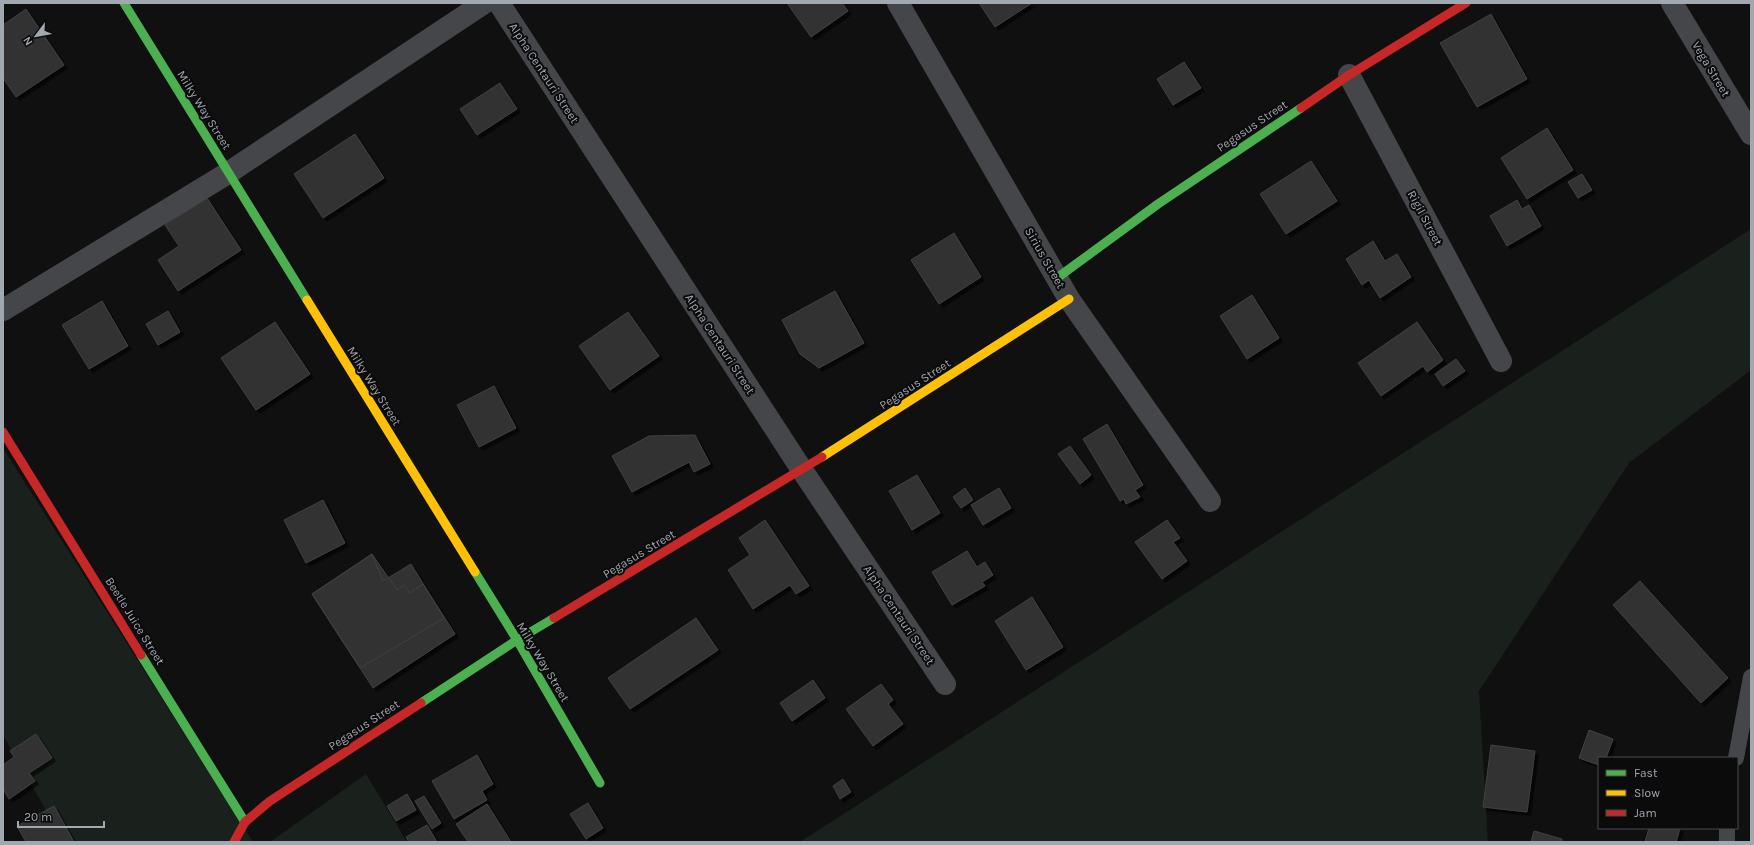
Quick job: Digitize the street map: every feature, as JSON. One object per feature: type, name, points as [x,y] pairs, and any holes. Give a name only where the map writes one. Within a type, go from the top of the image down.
[{"type":"street","name":"Milky Way Street","points":[[124,3],[517,640],[600,783]]},
{"type":"street","points":[[3,310],[228,173],[484,3]]},
{"type":"street","name":"Alpha Centauri Street","points":[[499,3],[802,470],[945,684]]},
{"type":"street","name":"Sirius Street","points":[[898,3],[1069,299],[1210,501]]},
{"type":"street","name":"Pegasus Street","points":[[1057,278],[1158,204],[1349,75],[1466,3]]},
{"type":"street","name":"Vega Street","points":[[1672,3],[1751,134]]},
{"type":"street","name":"Rigil Street","points":[[1349,75],[1501,361]]},
{"type":"street","name":"Pegasus Street","points":[[234,842],[245,822],[270,801],[517,640],[802,470],[1069,299]]},
{"type":"street","name":"Beetle Juice Street","points":[[3,432],[245,822]]},
{"type":"lane","points":[[1736,757],[1751,677]]},
{"type":"lane","points":[[1727,829],[1727,842]]},
{"type":"shaded area","points":[[1751,229],[1751,370],[1629,463],[1479,691],[1488,842],[800,842]]},
{"type":"shaded area","points":[[3,448],[253,842],[64,842],[3,735]]},
{"type":"shaded area","points":[[366,774],[407,842],[270,842]]},
{"type":"building","points":[[787,3],[842,3],[848,11],[811,37]]},
{"type":"building","points":[[979,3],[1032,3],[995,27]]},
{"type":"building","points":[[26,9],[64,65],[16,97],[3,78],[3,25]]},
{"type":"building","points":[[1491,14],[1527,79],[1477,107],[1440,43]]},
{"type":"building","points":[[1184,62],[1201,88],[1173,105],[1157,79]]},
{"type":"building","points":[[500,83],[517,109],[477,135],[460,109]]},
{"type":"building","points":[[1547,128],[1573,170],[1527,199],[1501,158]]},
{"type":"building","points":[[355,134],[384,178],[323,218],[294,174]]},
{"type":"building","points":[[1311,161],[1337,201],[1286,234],[1260,194]]},
{"type":"building","points":[[1582,174],[1592,190],[1578,198],[1568,182]]},
{"type":"building","points":[[207,198],[241,250],[178,291],[158,260],[179,246],[165,225]]},
{"type":"building","points":[[1517,200],[1522,209],[1529,205],[1541,226],[1507,246],[1490,216]]},
{"type":"building","points":[[954,233],[981,277],[939,304],[911,260]]},
{"type":"building","points":[[1373,241],[1385,261],[1397,254],[1411,277],[1380,298],[1369,280],[1362,285],[1346,259]]},
{"type":"building","points":[[835,291],[864,343],[819,368],[800,354],[782,320]]},
{"type":"building","points":[[1252,295],[1279,338],[1247,359],[1220,316]]},
{"type":"building","points":[[102,301],[128,346],[89,369],[62,325]]},
{"type":"building","points":[[168,311],[180,332],[158,345],[146,324]]},
{"type":"building","points":[[628,312],[659,356],[610,390],[579,346]]},
{"type":"building","points":[[275,322],[310,374],[256,410],[221,358]]},
{"type":"building","points":[[1417,322],[1443,360],[1427,372],[1423,366],[1381,396],[1358,363]]},
{"type":"building","points":[[1456,359],[1465,371],[1443,386],[1435,374]]},
{"type":"building","points":[[494,386],[516,428],[479,447],[457,405]]},
{"type":"building","points":[[1107,424],[1143,485],[1135,490],[1140,497],[1126,504],[1124,499],[1120,501],[1083,439]]},
{"type":"building","points":[[695,435],[710,464],[694,472],[689,462],[632,492],[612,456],[649,436]]},
{"type":"building","points":[[1070,446],[1091,475],[1080,484],[1058,454]]},
{"type":"building","points":[[917,475],[940,513],[912,530],[889,491]]},
{"type":"building","points":[[965,488],[973,500],[961,508],[953,497]]},
{"type":"building","points":[[999,488],[1011,508],[983,525],[971,505]]},
{"type":"building","points":[[323,500],[345,543],[306,563],[284,520]]},
{"type":"building","points":[[765,520],[809,586],[796,594],[790,585],[753,609],[728,570],[750,555],[739,538]]},
{"type":"building","points":[[1167,520],[1180,538],[1173,542],[1187,561],[1162,579],[1135,542]]},
{"type":"building","points":[[967,551],[977,567],[985,562],[993,575],[982,582],[985,586],[952,605],[932,572]]},
{"type":"building","points":[[372,554],[383,581],[411,564],[444,618],[360,668],[312,594]]},
{"type":"building","points":[[372,554],[397,590],[404,585],[410,593],[423,584],[455,634],[373,688],[312,594]]},
{"type":"building","points":[[1640,581],[1728,678],[1701,703],[1613,605]]},
{"type":"building","points":[[1032,597],[1063,647],[1026,670],[995,621]]},
{"type":"building","points":[[696,618],[718,650],[630,709],[608,678]]},
{"type":"building","points":[[813,680],[825,698],[792,721],[780,703]]},
{"type":"building","points":[[881,684],[893,700],[888,704],[903,724],[873,746],[846,709]]},
{"type":"building","points":[[1589,730],[1613,739],[1606,757],[1598,757],[1598,765],[1579,758]]},
{"type":"building","points":[[36,734],[52,758],[29,773],[35,781],[9,799],[3,789],[3,765],[14,757],[10,751]]},
{"type":"building","points":[[1491,745],[1535,751],[1527,812],[1483,807]]},
{"type":"building","points":[[477,755],[493,784],[482,791],[487,800],[454,819],[432,781]]},
{"type":"building","points":[[843,779],[851,792],[840,799],[833,786]]},
{"type":"building","points":[[407,794],[416,810],[396,821],[387,806]]},
{"type":"building","points":[[424,796],[441,823],[432,829],[415,801]]},
{"type":"building","points":[[588,803],[603,828],[586,839],[570,814]]},
{"type":"building","points":[[487,804],[511,842],[468,842],[456,824]]},
{"type":"building","points":[[54,806],[74,842],[26,842],[17,826]]},
{"type":"building","points":[[427,825],[437,842],[409,842],[406,837]]},
{"type":"building","points":[[1649,829],[1680,829],[1676,842],[1645,842]]},
{"type":"building","points":[[1534,831],[1562,839],[1562,842],[1531,842]]},
{"type":"traffic: fast","points":[[124,3],[307,300]]},
{"type":"traffic: fast","points":[[1057,278],[1158,204],[1301,108]]},
{"type":"traffic: fast","points":[[475,572],[517,640],[600,783]]},
{"type":"traffic: fast","points":[[421,703],[517,640],[554,618]]},
{"type":"traffic: fast","points":[[141,655],[245,822]]},
{"type":"traffic: slow","points":[[822,457],[1069,299]]},
{"type":"traffic: slow","points":[[307,300],[475,572]]},
{"type":"traffic: jam","points":[[1301,108],[1349,75],[1466,3]]},
{"type":"traffic: jam","points":[[3,432],[141,655]]},
{"type":"traffic: jam","points":[[554,618],[822,457]]},
{"type":"traffic: jam","points":[[234,842],[245,822],[270,801],[421,703]]}]
